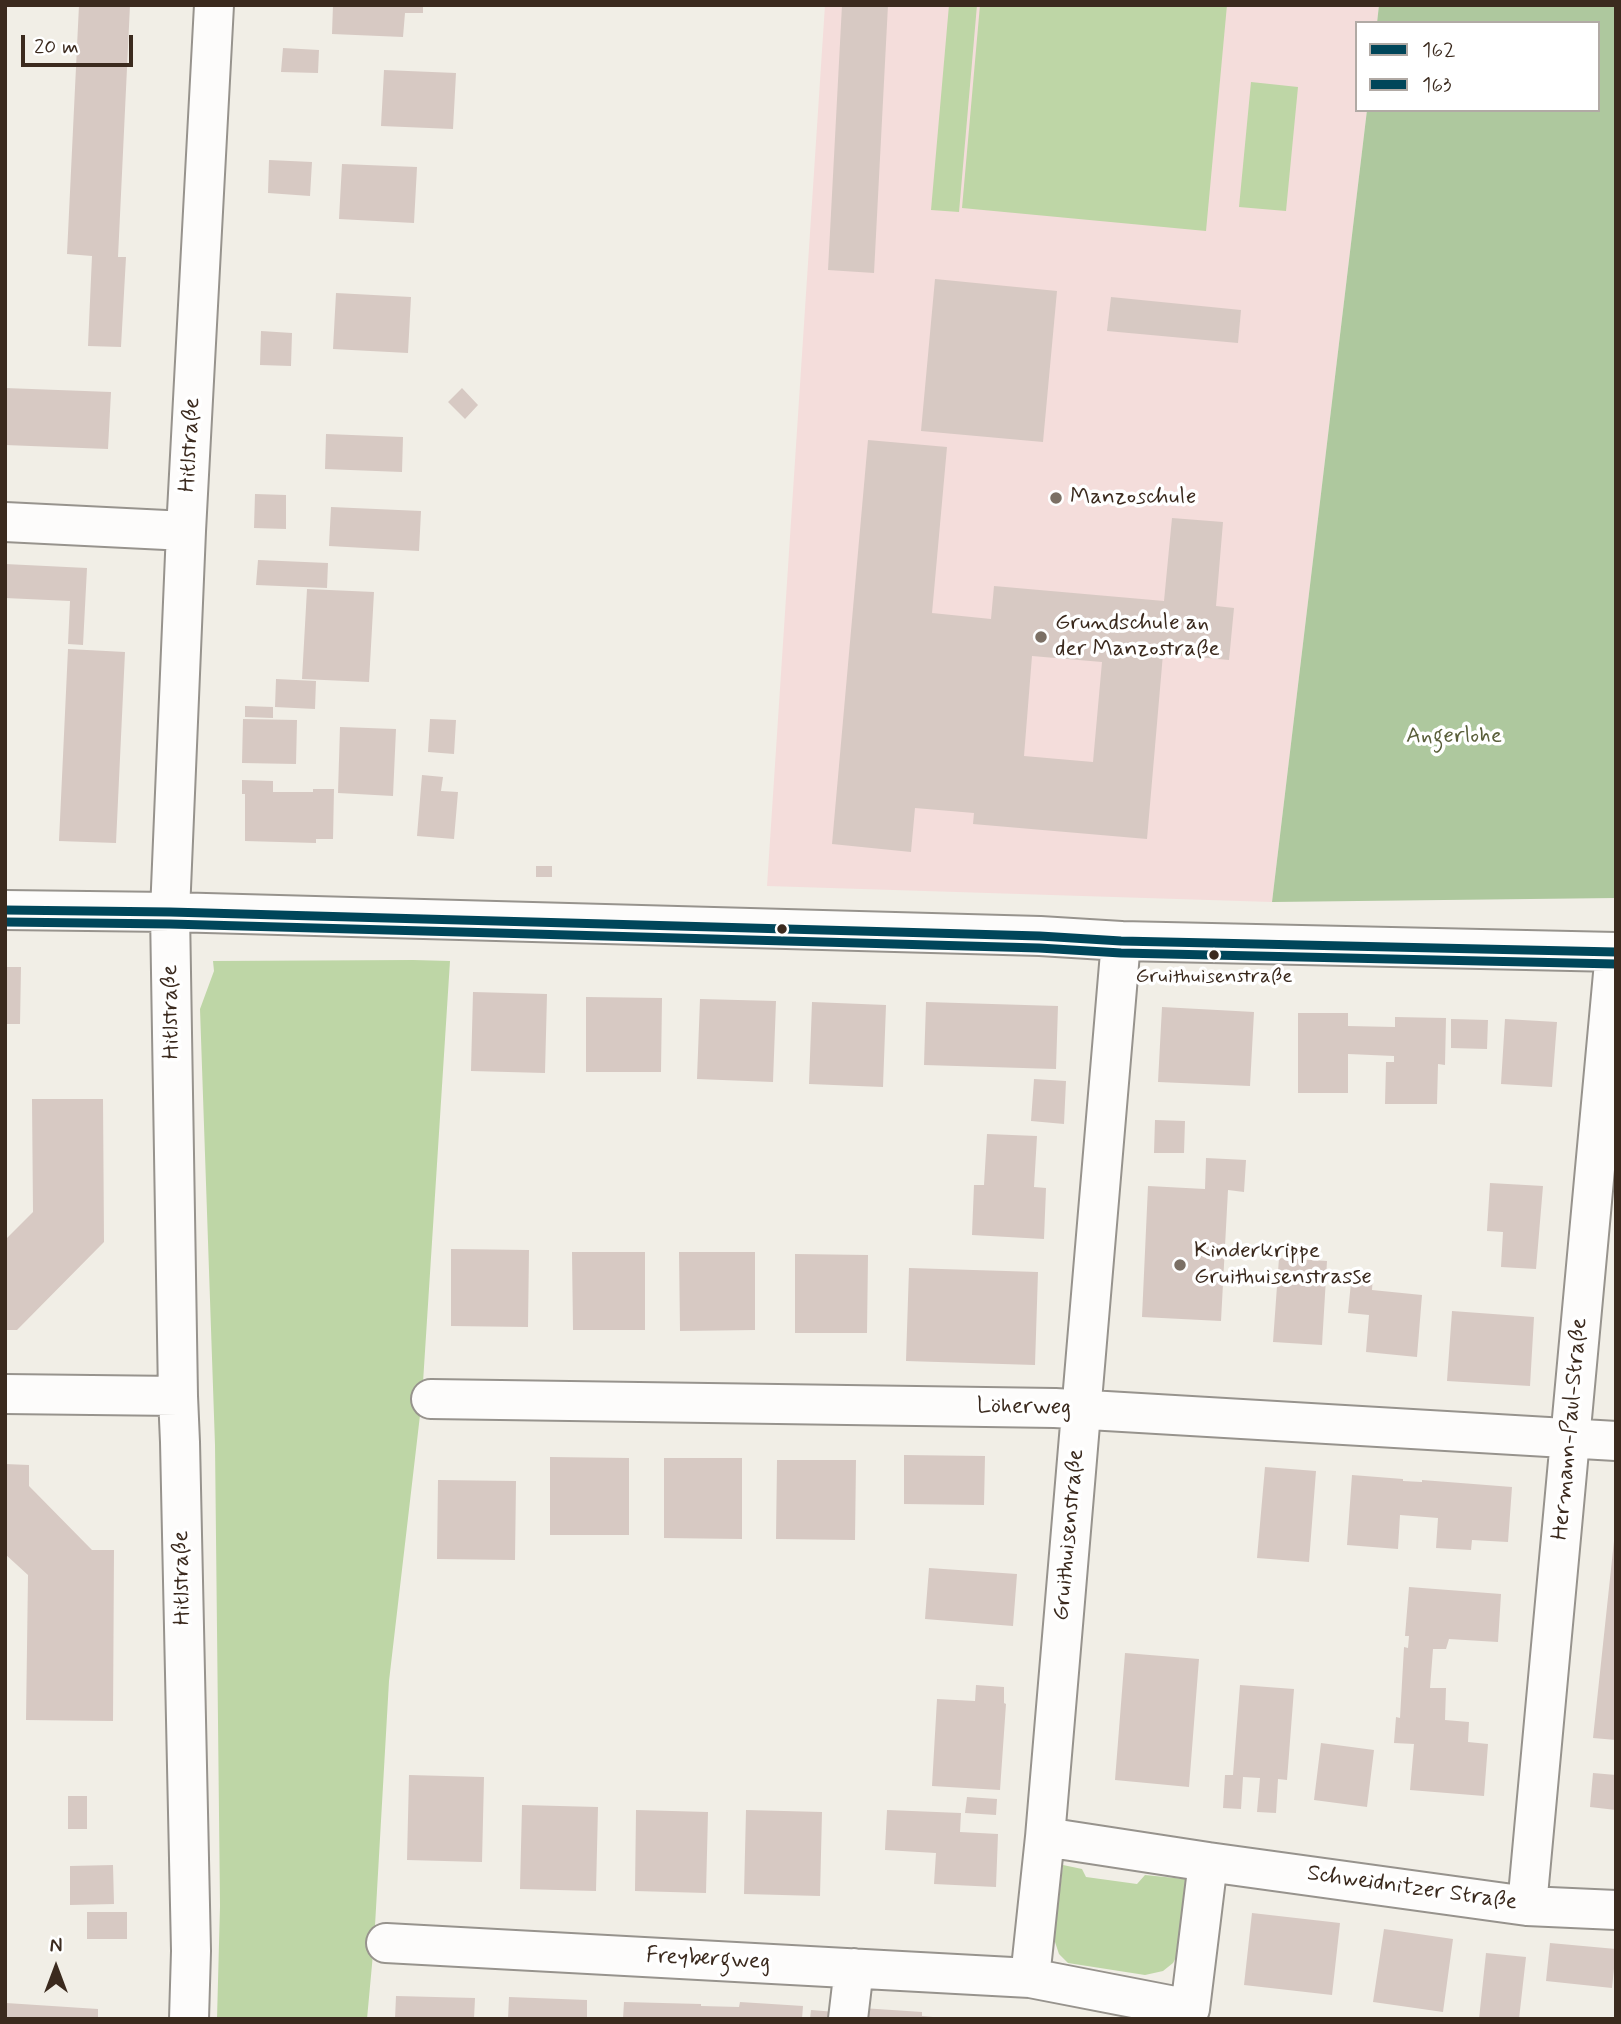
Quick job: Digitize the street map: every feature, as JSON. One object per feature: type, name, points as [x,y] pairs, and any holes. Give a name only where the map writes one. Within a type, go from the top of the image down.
[{"type":"street","name":"Hitlstraße","points":[[189,2019],[191,1951],[181,1456],[177,1396],[170,912],[186,531],[214,5]]},
{"type":"street","points":[[5,522],[186,531]]},
{"type":"street","points":[[5,910],[170,912],[1040,936],[1121,941],[1615,952]]},
{"type":"street","name":"Gruithuisenstraße","points":[[1030,1978],[1045,1837],[1121,941]]},
{"type":"street","name":"Hermann-Paul-Straße","points":[[1527,1906],[1615,952]]},
{"type":"street","points":[[5,1394],[177,1396]]},
{"type":"street","name":"Löherweg","points":[[431,1399],[1081,1409],[1616,1441]]},
{"type":"street","name":"Schweidnitzer Straße","points":[[1045,1837],[1527,1906],[1616,1910]]},
{"type":"street","points":[[1189,2014],[1208,1862]]},
{"type":"street","name":"Freybergweg","points":[[386,1943],[1030,1978],[1189,2014]]},
{"type":"street","points":[[848,2019],[854,1968]]},
{"type":"shaded area","name":"Manzoschule","points":[[825,5],[1379,5],[1377,21],[1355,21],[1355,112],[1367,112],[1272,902],[767,886]]},
{"type":"green space","points":[[949,5],[977,5],[959,212],[931,210]]},
{"type":"green space","points":[[980,5],[1227,5],[1206,231],[962,208]]},
{"type":"green space","name":"Angerlohe","points":[[1379,5],[1616,5],[1616,898],[1272,902],[1367,112],[1600,112],[1600,21],[1377,21]]},
{"type":"green space","points":[[1251,82],[1298,87],[1286,211],[1239,207]]},
{"type":"green space","points":[[213,961],[450,961],[422,1398],[389,1681],[367,2019],[217,2019],[220,1906],[215,1445],[200,1009],[214,971]]},
{"type":"green space","points":[[1063,1865],[1082,1869],[1086,1877],[1137,1884],[1145,1875],[1185,1879],[1181,1948],[1173,1963],[1163,1971],[1145,1975],[1068,1963],[1059,1954],[1054,1939]]},
{"type":"building","points":[[79,5],[130,5],[118,257],[126,257],[121,347],[88,346],[92,256],[67,254]]},
{"type":"building","points":[[333,5],[423,5],[423,13],[405,13],[403,37],[332,34]]},
{"type":"building","points":[[842,5],[888,5],[874,273],[828,270]]},
{"type":"building","points":[[283,48],[319,50],[318,73],[281,72]]},
{"type":"building","points":[[384,70],[456,73],[453,129],[381,126]]},
{"type":"building","points":[[269,160],[312,162],[310,196],[268,193]]},
{"type":"building","points":[[342,164],[417,167],[414,223],[339,219]]},
{"type":"building","points":[[935,279],[1057,291],[1043,442],[921,431]]},
{"type":"building","points":[[336,293],[411,297],[408,353],[333,349]]},
{"type":"building","points":[[1111,297],[1241,310],[1238,343],[1107,331]]},
{"type":"building","points":[[261,331],[292,333],[291,366],[260,365]]},
{"type":"building","points":[[5,388],[111,392],[108,449],[5,445]]},
{"type":"building","points":[[462,388],[478,405],[465,419],[448,402]]},
{"type":"building","points":[[326,434],[403,437],[402,472],[325,469]]},
{"type":"building","name":"Grundschule an der Manzostraße","points":[[868,440],[947,447],[932,613],[991,619],[994,586],[1164,601],[1172,518],[1223,522],[1216,606],[1234,608],[1229,660],[1163,654],[1147,839],[973,824],[974,813],[915,808],[911,852],[832,844]],"holes":[[[1032,656],[1102,662],[1093,762],[1024,756]]]},
{"type":"building","points":[[255,494],[286,495],[286,529],[254,528]]},
{"type":"building","points":[[331,507],[421,511],[419,551],[329,546]]},
{"type":"building","points":[[258,560],[328,563],[327,588],[256,585]]},
{"type":"building","points":[[5,564],[87,568],[83,645],[68,644],[70,601],[5,598]]},
{"type":"building","points":[[307,589],[374,592],[369,682],[302,679]]},
{"type":"building","points":[[68,649],[125,652],[116,843],[59,841]]},
{"type":"building","points":[[276,679],[316,681],[315,709],[275,707]]},
{"type":"building","points":[[245,706],[273,707],[273,718],[245,717]]},
{"type":"building","points":[[243,719],[297,720],[296,764],[242,763]]},
{"type":"building","points":[[430,719],[456,720],[454,754],[428,752]]},
{"type":"building","points":[[340,727],[396,729],[393,796],[338,793]]},
{"type":"building","points":[[422,775],[443,777],[441,791],[458,792],[454,839],[417,836]]},
{"type":"building","points":[[242,780],[273,781],[273,792],[334,789],[333,839],[316,839],[316,843],[245,841],[245,794],[242,794]]},
{"type":"building","points":[[536,866],[552,866],[552,877],[536,877]]},
{"type":"building","points":[[5,967],[21,967],[20,1024],[5,1024]]},
{"type":"building","points":[[473,992],[547,994],[545,1073],[471,1071]]},
{"type":"building","points":[[586,997],[662,998],[661,1072],[586,1072]]},
{"type":"building","points":[[700,999],[776,1001],[773,1082],[697,1079]]},
{"type":"building","points":[[812,1002],[886,1005],[883,1087],[809,1084]]},
{"type":"building","points":[[926,1002],[1058,1006],[1056,1069],[924,1065]]},
{"type":"building","points":[[1162,1007],[1254,1012],[1250,1086],[1158,1082]]},
{"type":"building","points":[[1298,1013],[1348,1013],[1348,1026],[1395,1027],[1395,1017],[1446,1018],[1445,1065],[1438,1064],[1437,1104],[1385,1104],[1386,1062],[1394,1062],[1394,1056],[1348,1054],[1348,1093],[1298,1093]]},
{"type":"building","points":[[1451,1019],[1488,1020],[1487,1049],[1451,1048]]},
{"type":"building","points":[[1505,1019],[1557,1022],[1552,1087],[1501,1084]]},
{"type":"building","points":[[1034,1079],[1066,1081],[1064,1124],[1031,1121]]},
{"type":"building","points":[[32,1099],[103,1099],[104,1242],[17,1330],[5,1330],[5,1240],[33,1212]]},
{"type":"building","points":[[1155,1120],[1185,1121],[1184,1153],[1154,1153]]},
{"type":"building","points":[[987,1134],[1037,1136],[1034,1187],[1046,1188],[1044,1239],[972,1235],[974,1185],[984,1185]]},
{"type":"building","points":[[1206,1158],[1246,1160],[1244,1192],[1228,1190],[1221,1321],[1142,1317],[1148,1186],[1205,1189]]},
{"type":"building","points":[[1490,1183],[1543,1186],[1536,1269],[1501,1267],[1503,1232],[1487,1231]]},
{"type":"building","points":[[451,1249],[529,1250],[528,1327],[451,1326]]},
{"type":"building","points":[[572,1252],[645,1252],[645,1330],[573,1330]]},
{"type":"building","points":[[679,1252],[755,1252],[755,1330],[680,1331]]},
{"type":"building","points":[[795,1254],[868,1255],[867,1333],[795,1333]]},
{"type":"building","points":[[1279,1258],[1327,1261],[1322,1345],[1273,1342]]},
{"type":"building","points":[[909,1268],[1038,1272],[1035,1365],[906,1361]]},
{"type":"building","points":[[1352,1272],[1373,1274],[1372,1290],[1422,1295],[1417,1357],[1366,1352],[1369,1315],[1348,1313]]},
{"type":"building","points":[[1452,1311],[1534,1317],[1530,1386],[1447,1381]]},
{"type":"building","points":[[904,1455],[985,1456],[984,1505],[904,1504]]},
{"type":"building","points":[[550,1457],[629,1458],[629,1535],[550,1535]]},
{"type":"building","points":[[664,1458],[742,1458],[742,1539],[664,1538]]},
{"type":"building","points":[[777,1460],[856,1460],[855,1540],[776,1539]]},
{"type":"building","points":[[5,1464],[29,1465],[29,1486],[92,1550],[114,1550],[113,1721],[26,1720],[28,1575],[5,1554]]},
{"type":"building","points":[[1265,1467],[1316,1471],[1309,1562],[1257,1558]]},
{"type":"building","points":[[1352,1475],[1403,1481],[1512,1487],[1508,1542],[1472,1540],[1471,1550],[1436,1548],[1438,1518],[1400,1515],[1398,1549],[1347,1545]]},
{"type":"building","points":[[438,1480],[516,1481],[515,1560],[437,1559]]},
{"type":"building","points":[[1616,1541],[1616,1740],[1593,1738]]},
{"type":"building","points":[[929,1568],[1017,1574],[1013,1626],[925,1619]]},
{"type":"building","points":[[1409,1587],[1501,1594],[1498,1642],[1449,1639],[1446,1649],[1433,1649],[1430,1688],[1446,1688],[1445,1720],[1469,1722],[1468,1742],[1488,1744],[1484,1796],[1410,1790],[1414,1744],[1394,1743],[1396,1717],[1400,1718],[1404,1647],[1408,1648],[1409,1636],[1405,1636]]},
{"type":"building","points":[[1125,1653],[1199,1659],[1189,1787],[1115,1780]]},
{"type":"building","points":[[976,1685],[1004,1687],[1006,1704],[1000,1790],[932,1786],[937,1699],[975,1701]]},
{"type":"building","points":[[1240,1685],[1294,1689],[1287,1780],[1278,1779],[1276,1813],[1257,1812],[1260,1778],[1243,1777],[1241,1809],[1223,1808],[1225,1775],[1233,1775]]},
{"type":"building","points":[[1321,1743],[1374,1750],[1367,1807],[1314,1800]]},
{"type":"building","points":[[1593,1773],[1616,1775],[1616,1810],[1590,1807]]},
{"type":"building","points":[[409,1775],[484,1777],[482,1862],[407,1860]]},
{"type":"building","points":[[68,1796],[87,1796],[87,1829],[68,1829]]},
{"type":"building","points":[[967,1797],[997,1799],[996,1815],[965,1813]]},
{"type":"building","points":[[522,1805],[598,1807],[596,1891],[520,1889]]},
{"type":"building","points":[[636,1810],[708,1812],[706,1893],[635,1891]]},
{"type":"building","points":[[746,1810],[822,1812],[820,1896],[744,1894]]},
{"type":"building","points":[[887,1810],[961,1813],[960,1832],[998,1834],[996,1887],[934,1884],[936,1853],[885,1850]]},
{"type":"building","points":[[113,1865],[114,1904],[70,1905],[70,1866]]},
{"type":"building","points":[[87,1912],[127,1912],[127,1939],[87,1939]]},
{"type":"building","points":[[1252,1913],[1340,1923],[1332,1995],[1244,1985]]},
{"type":"building","points":[[1384,1929],[1453,1939],[1443,2012],[1373,2002]]},
{"type":"building","points":[[1550,1943],[1616,1949],[1612,1988],[1546,1981]]},
{"type":"building","points":[[1486,1953],[1526,1957],[1519,2019],[1479,2019]]},
{"type":"building","points":[[396,1996],[475,1998],[474,2019],[395,2019]]},
{"type":"building","points":[[509,1997],[587,2000],[587,2019],[508,2019]]},
{"type":"building","points":[[624,2002],[739,2007],[740,2002],[803,2006],[802,2019],[623,2019]]},
{"type":"building","points":[[6,2003],[98,2009],[98,2019],[5,2019]]},
{"type":"building","points":[[862,2008],[922,2012],[922,2016],[933,2017],[861,2019]]},
{"type":"building","points":[[811,2010],[836,2012],[835,2019],[810,2019]]},
{"type":"transit line","name":"162","points":[[5,910],[170,912],[1040,936],[1121,941],[1616,952]]},
{"type":"transit line","name":"163","points":[[5,922],[170,924],[1039,948],[1121,953],[1616,964]]},
{"type":"place","name":"Manzoschule","points":[[1056,498]]},
{"type":"place","name":"Grundschule an der Manzostraße","points":[[1041,637]]},
{"type":"place","name":"Gruithuisenstraße","points":[[1214,955]]},
{"type":"place","name":"Kinderkrippe Gruithuisenstrasse","points":[[1180,1265]]}]
